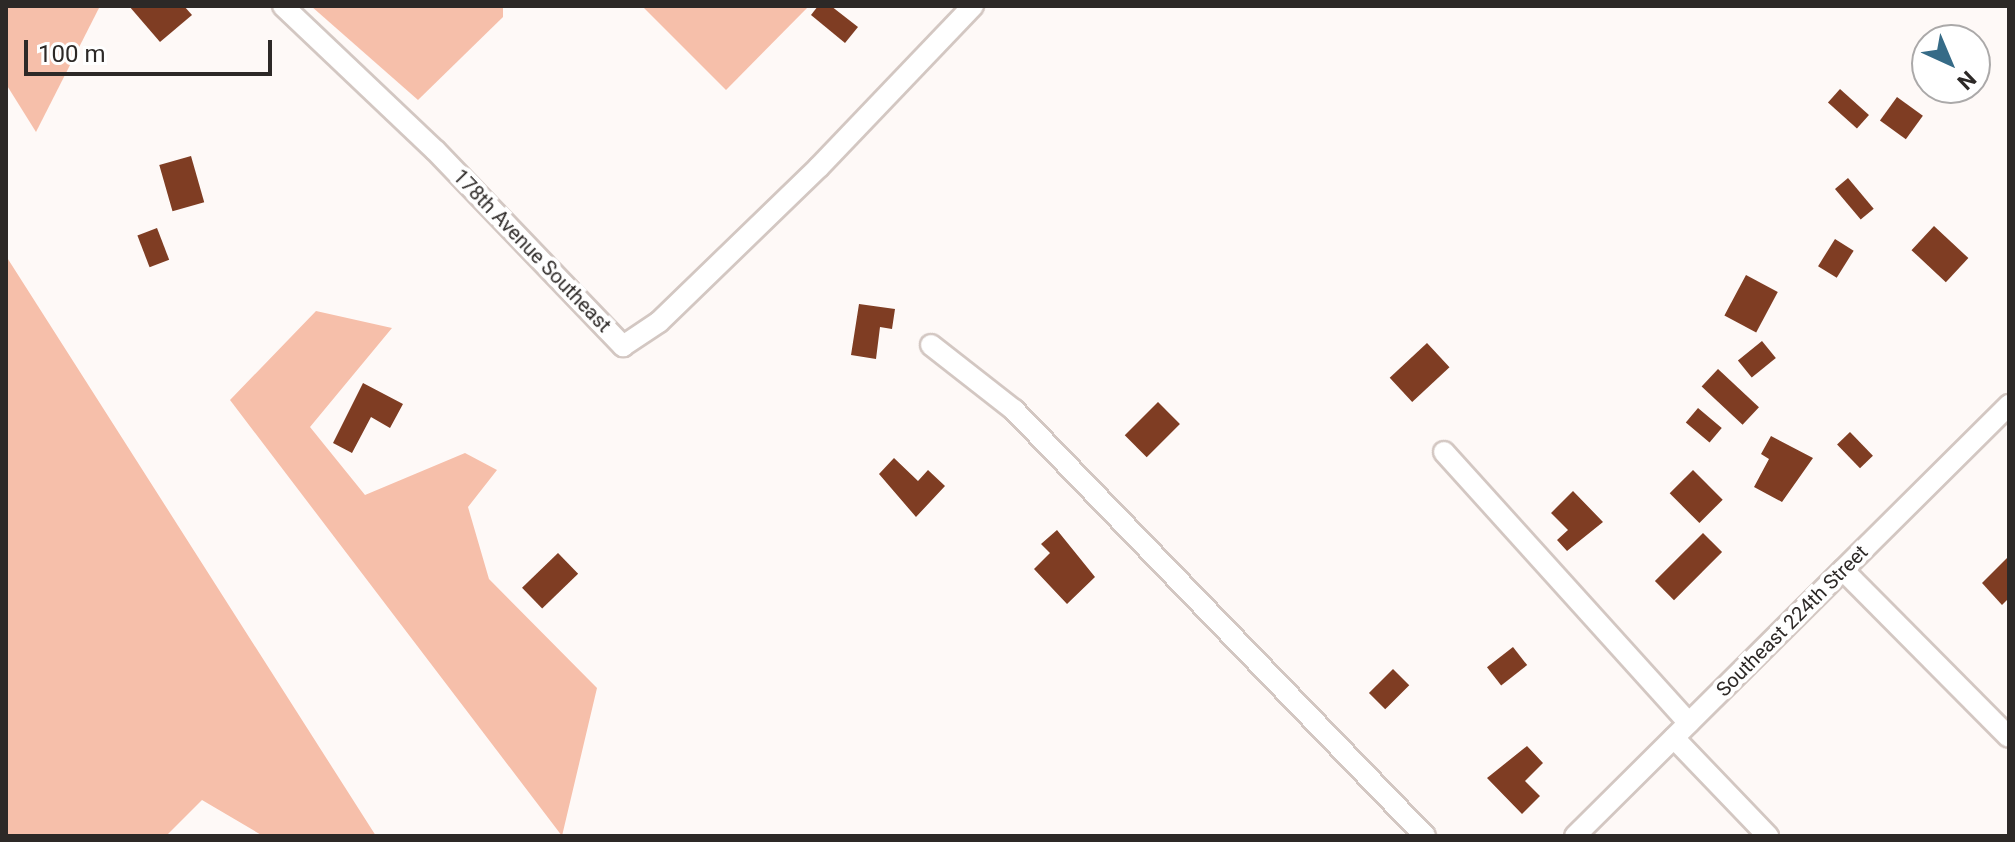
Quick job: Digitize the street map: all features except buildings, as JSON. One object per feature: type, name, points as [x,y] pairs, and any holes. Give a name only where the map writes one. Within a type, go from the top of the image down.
[{"type":"street","name":"178th Avenue Southeast","points":[[283,6],[435,150],[623,346],[659,322],[819,167],[973,6]]},
{"type":"street","points":[[931,345],[1014,410],[1425,836]]},
{"type":"street","name":"Southeast 224th Street","points":[[1575,836],[2009,405]]},
{"type":"street","points":[[1444,452],[1689,723]]},
{"type":"street","points":[[1843,570],[2009,737]]},
{"type":"street","points":[[1674,738],[1768,836]]},
{"type":"shaded area","points":[[6,6],[100,6],[36,132],[6,84]]},
{"type":"shaded area","points":[[311,6],[503,6],[503,17],[418,100]]},
{"type":"shaded area","points":[[642,6],[809,6],[726,90]]},
{"type":"shaded area","points":[[6,256],[376,836],[263,836],[202,800],[166,836],[6,836]]},
{"type":"shaded area","points":[[316,311],[392,328],[310,427],[365,495],[465,453],[497,470],[468,507],[489,579],[597,688],[562,836],[230,400]]}]
